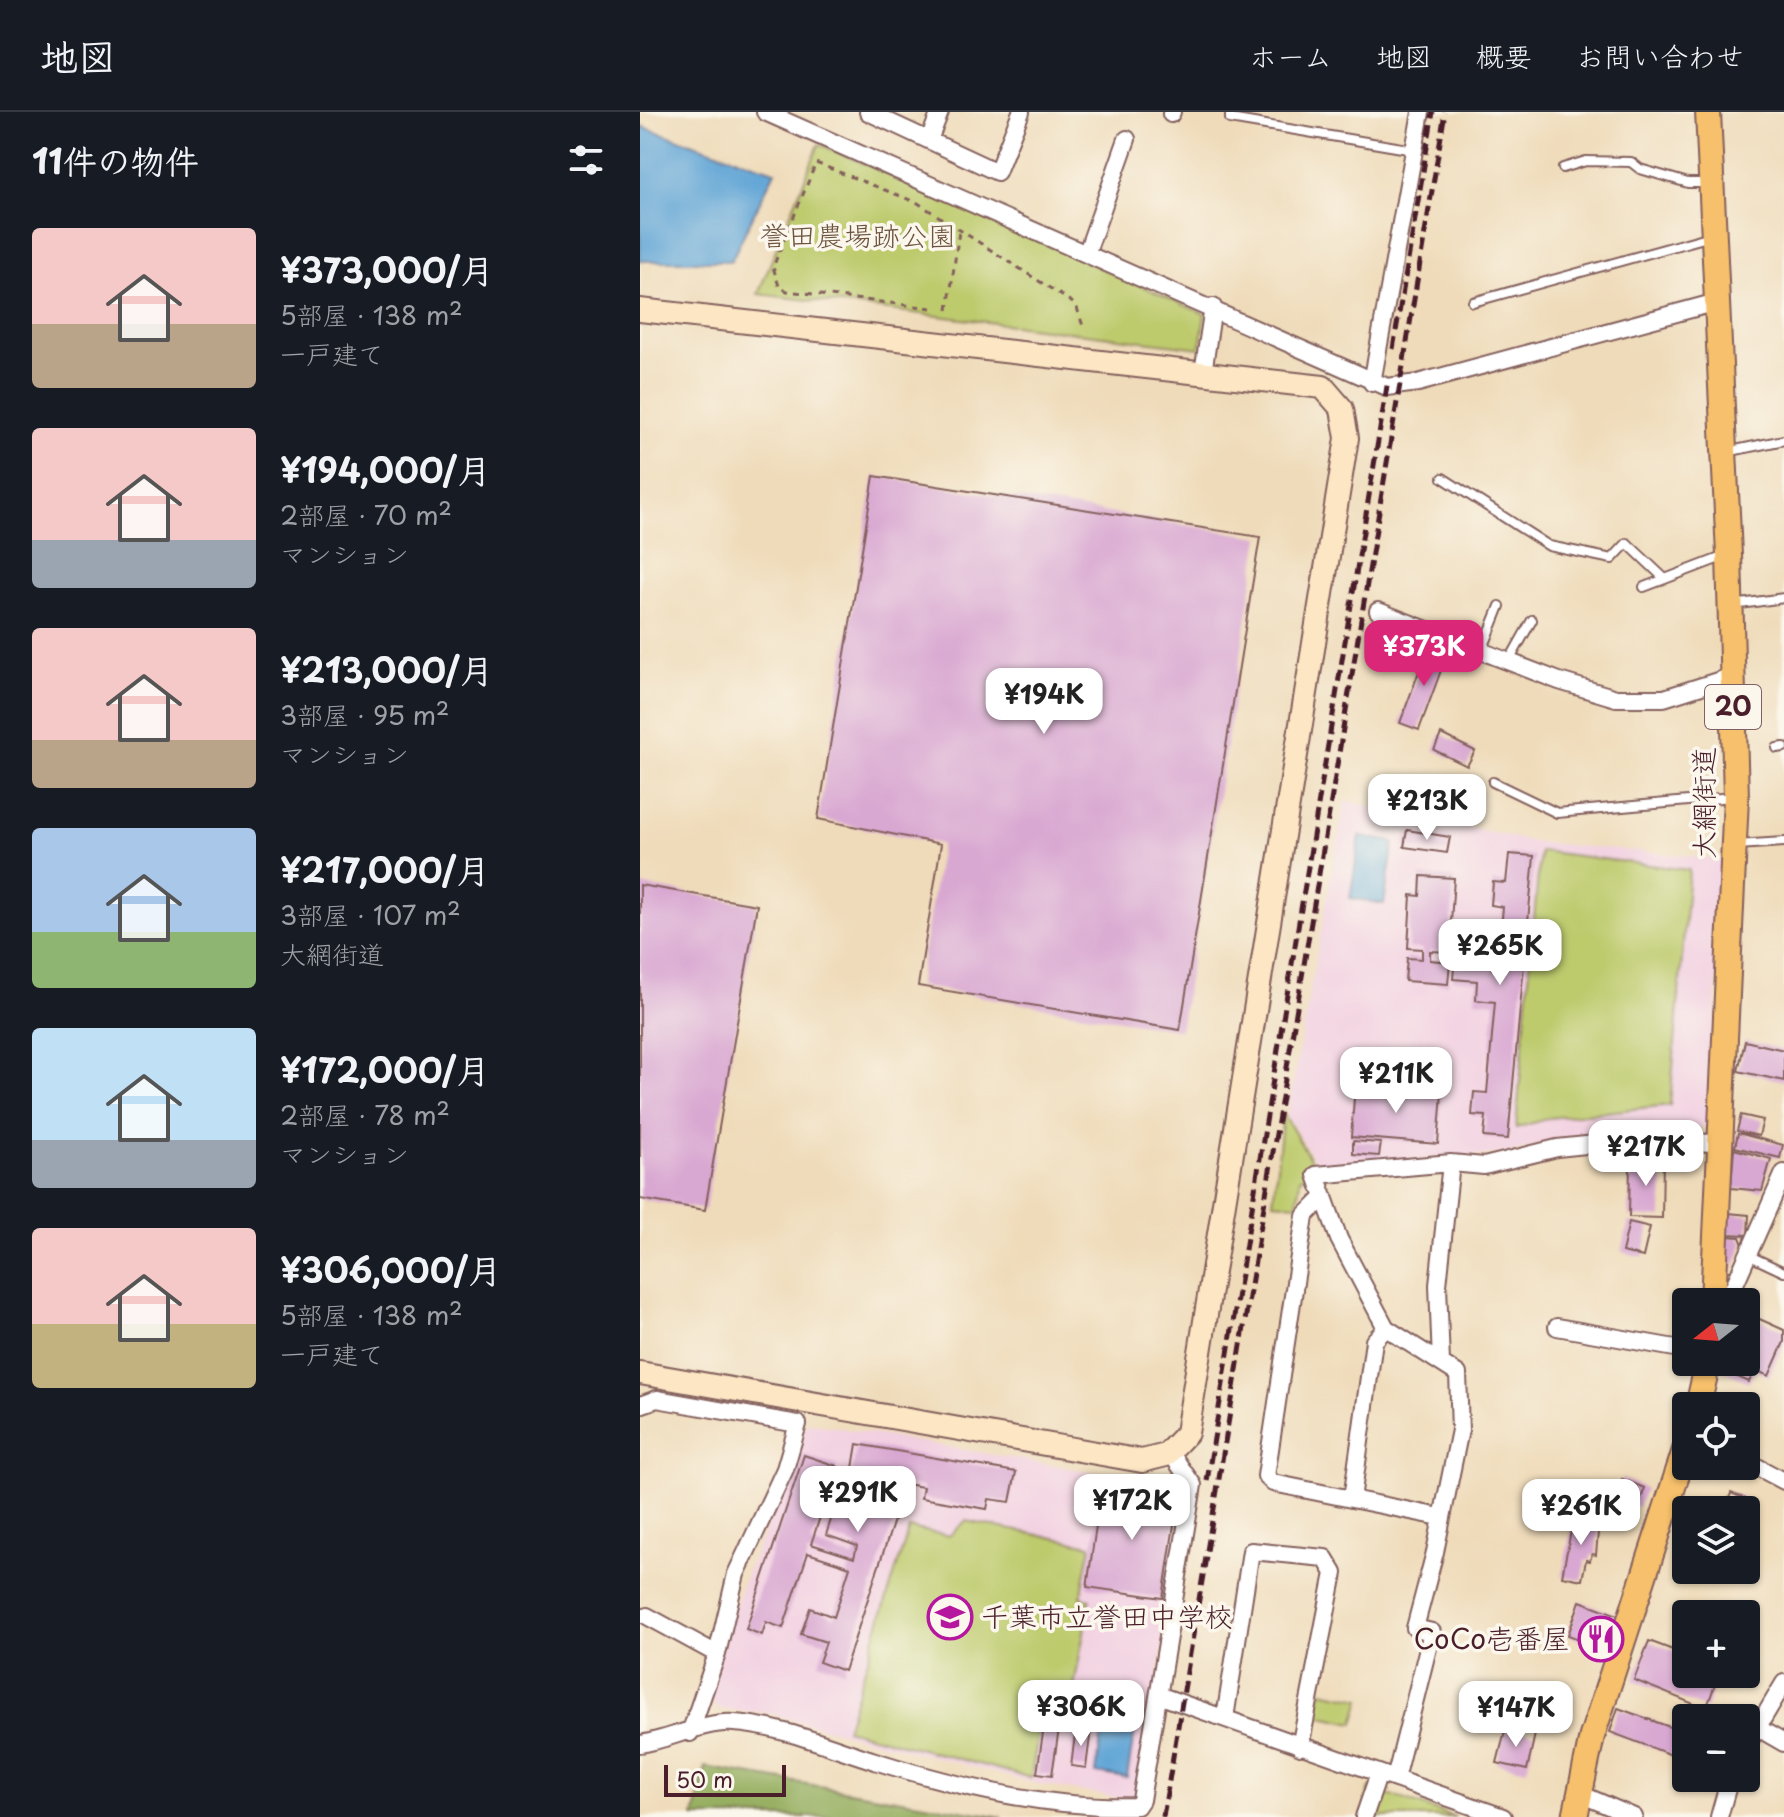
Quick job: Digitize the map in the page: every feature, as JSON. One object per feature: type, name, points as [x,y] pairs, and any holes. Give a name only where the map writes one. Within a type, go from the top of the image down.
[{"type":"main road","name":"大網街道","points":[[1708,112],[1729,555],[1736,797],[1714,1288]]},
{"type":"main road","points":[[1576,1805],[1592,1736],[1675,1480]]},
{"type":"street","points":[[765,112],[1213,307],[1372,383],[1387,387],[1418,383],[1717,302]]},
{"type":"street","points":[[868,112],[997,172],[1021,112]]},
{"type":"street","points":[[929,140],[940,112]]},
{"type":"street","points":[[1372,383],[1421,112]]},
{"type":"street","points":[[1087,252],[1127,139]]},
{"type":"street","points":[[1203,373],[1213,307]]},
{"type":"street","points":[[640,310],[1323,387],[1342,409],[1347,438],[1187,1433],[1170,1452],[1142,1461],[640,1373]]},
{"type":"street","points":[[1378,611],[1616,698],[1664,698],[1733,676]]},
{"type":"street","points":[[1364,1817],[1387,1776],[1432,1632],[1415,1628],[1460,1430],[1458,1374],[1386,1328],[1339,1239],[1316,1175],[1451,1163],[1484,1166],[1557,1148],[1625,1141],[1721,1143]]},
{"type":"street","points":[[1441,1363],[1438,1285],[1451,1163]]},
{"type":"street","points":[[1734,1288],[1784,1173]]},
{"type":"street","points":[[1324,1197],[1305,1216],[1266,1476],[1273,1483],[1440,1517]]},
{"type":"street","points":[[1557,1327],[1672,1348]]},
{"type":"street","points":[[1352,1499],[1374,1341],[1386,1328]]},
{"type":"street","points":[[640,1405],[657,1399],[798,1424],[785,1469],[736,1574],[717,1654],[690,1733]]},
{"type":"street","points":[[640,1744],[690,1733],[706,1726],[733,1723],[772,1730],[898,1768],[1013,1796],[1137,1806],[1141,1800],[1161,1696],[1193,1485],[1170,1452]]},
{"type":"street","points":[[1760,1468],[1784,1481]]},
{"type":"street","points":[[1225,1718],[1251,1551],[1325,1558],[1334,1573],[1300,1747]]},
{"type":"street","points":[[647,1616],[717,1654]]},
{"type":"street","points":[[1760,1725],[1784,1683]]},
{"type":"street","points":[[1161,1696],[1503,1817]]},
{"type":"street","points":[[1760,1729],[1784,1743]]},
{"type":"street","points":[[1719,1817],[1726,1792]]},
{"type":"street","points":[[1576,1805],[1634,1817]]},
{"type":"lane","points":[[1230,112],[1230,119],[1414,150]]},
{"type":"lane","points":[[1563,168],[1586,161],[1631,162],[1640,169],[1688,183],[1712,183]]},
{"type":"lane","points":[[1473,302],[1714,236]]},
{"type":"lane","points":[[1723,452],[1784,440]]},
{"type":"lane","points":[[1443,478],[1549,546],[1612,559],[1627,543],[1664,578]]},
{"type":"lane","points":[[1644,587],[1729,555]]},
{"type":"lane","points":[[1730,606],[1784,598]]},
{"type":"lane","points":[[1482,651],[1500,606]]},
{"type":"lane","points":[[1509,661],[1532,620]]},
{"type":"lane","points":[[1493,782],[1557,813],[1736,797]]},
{"type":"lane","points":[[1736,845],[1784,842]]},
{"type":"lane","points":[[1750,1256],[1784,1272]]},
{"type":"path","points":[[932,308],[787,291],[775,280],[773,267],[816,163],[918,203],[1076,305],[1084,329]]},
{"type":"path","points":[[948,310],[959,230]]},
{"type":"shaded area","points":[[1345,801],[1534,842],[1721,859],[1712,1115],[1705,1126],[1695,1130],[1640,1130],[1565,1137],[1511,1153],[1319,1168],[1287,1116]]},
{"type":"shaded area","name":"千葉市立誉田中学校","points":[[810,1423],[1189,1489],[1139,1792],[1131,1800],[1037,1784],[767,1713],[718,1709],[707,1695],[745,1576],[797,1457],[803,1428]]},
{"type":"green space","name":"誉田農場跡公園","points":[[819,144],[1205,314],[1200,348],[758,294]]},
{"type":"green space","points":[[1540,851],[1689,870],[1670,1105],[1549,1118],[1516,1128]]},
{"type":"green space","points":[[1283,1113],[1316,1169],[1300,1178],[1297,1204],[1273,1202]]},
{"type":"green space","points":[[966,1521],[1091,1545],[1081,1597],[1090,1599],[1068,1720],[1041,1716],[1031,1778],[846,1729],[909,1528],[949,1536]]},
{"type":"green space","points":[[1322,1691],[1361,1699],[1354,1723],[1317,1715]]},
{"type":"green space","points":[[705,1767],[1003,1817],[694,1817]]},
{"type":"green space","points":[[1370,1788],[1455,1817],[1362,1817]]},
{"type":"water","points":[[640,126],[775,171],[731,261],[640,261]]},
{"type":"water","points":[[1360,836],[1394,842],[1384,904],[1350,898]]},
{"type":"water","points":[[1105,1711],[1137,1716],[1127,1778],[1096,1773]]},
{"type":"building","points":[[874,476],[1260,537],[1180,1030],[918,986],[941,844],[818,819]]},
{"type":"building","points":[[1428,647],[1447,654],[1419,730],[1400,723]]},
{"type":"building","points":[[1441,734],[1475,751],[1467,766],[1434,750]]},
{"type":"building","points":[[1407,830],[1450,837],[1447,853],[1404,847]]},
{"type":"building","points":[[1509,854],[1534,856],[1508,1139],[1484,1137],[1486,1116],[1472,1115],[1474,1092],[1487,1093],[1495,1002],[1476,1000],[1477,981],[1453,979],[1458,926],[1495,930],[1492,969],[1497,970],[1503,907],[1491,905],[1493,882],[1506,883]]},
{"type":"building","points":[[1421,876],[1454,878],[1449,952],[1430,951],[1430,960],[1450,962],[1448,984],[1405,981],[1407,958],[1422,959],[1422,949],[1408,948],[1411,895],[1420,896]]},
{"type":"building","points":[[640,885],[757,905],[705,1210],[640,1199]]},
{"type":"building","points":[[1745,1041],[1784,1050],[1784,1081],[1738,1071]]},
{"type":"building","points":[[1355,1085],[1442,1093],[1438,1144],[1351,1137]]},
{"type":"building","points":[[1741,1115],[1763,1120],[1759,1136],[1737,1131]]},
{"type":"building","points":[[1738,1133],[1783,1145],[1780,1158],[1735,1147]]},
{"type":"building","points":[[1353,1141],[1381,1143],[1379,1156],[1353,1154]]},
{"type":"building","points":[[1734,1149],[1771,1159],[1762,1191],[1731,1188]]},
{"type":"building","points":[[1630,1159],[1663,1159],[1662,1218],[1629,1217]]},
{"type":"building","points":[[1728,1213],[1749,1215],[1748,1235],[1727,1234]]},
{"type":"building","points":[[1629,1222],[1650,1227],[1643,1257],[1622,1252]]},
{"type":"building","points":[[1725,1236],[1740,1237],[1743,1245],[1732,1271],[1723,1271]]},
{"type":"building","points":[[1760,1319],[1784,1330],[1784,1342],[1769,1376],[1760,1372]]},
{"type":"building","points":[[1735,1376],[1752,1376],[1749,1382]]},
{"type":"building","points":[[857,1444],[1016,1472],[1010,1502],[989,1499],[987,1509],[921,1498],[923,1487],[888,1481],[880,1505],[897,1511],[844,1671],[819,1662],[826,1642],[801,1634],[810,1608],[834,1617],[850,1567],[808,1553],[783,1628],[766,1622],[762,1635],[746,1629],[804,1455],[837,1466],[811,1544],[854,1558],[857,1546],[826,1535],[840,1492],[869,1501],[876,1479],[852,1474]]},
{"type":"building","points":[[1622,1479],[1645,1488],[1638,1507],[1615,1498]]},
{"type":"building","points":[[1102,1486],[1178,1498],[1163,1598],[1087,1587]]},
{"type":"building","points":[[1574,1516],[1599,1521],[1596,1555],[1592,1554],[1590,1561],[1586,1560],[1582,1580],[1562,1576]]},
{"type":"building","points":[[1580,1601],[1618,1615],[1606,1649],[1568,1635]]},
{"type":"building","points":[[1649,1641],[1672,1650],[1672,1688],[1714,1688],[1708,1704],[1694,1704],[1634,1680]]},
{"type":"building","points":[[1618,1708],[1672,1728],[1672,1755],[1610,1732]]},
{"type":"building","points":[[1045,1720],[1060,1722],[1052,1775],[1037,1773]]},
{"type":"building","points":[[1076,1727],[1091,1729],[1086,1768],[1071,1766]]},
{"type":"building","points":[[1506,1727],[1535,1734],[1527,1770],[1497,1763]]},
{"type":"railway","points":[[1393,349],[1433,112]]},
{"type":"railway","points":[[1163,1817],[1445,112]]},
{"type":"railway","points":[[1207,1481],[1388,380]]},
{"type":"place","name":"千葉市立誉田中学校","points":[[950,1617]]},
{"type":"place","name":"CoCo壱番屋","points":[[1601,1639]]}]
